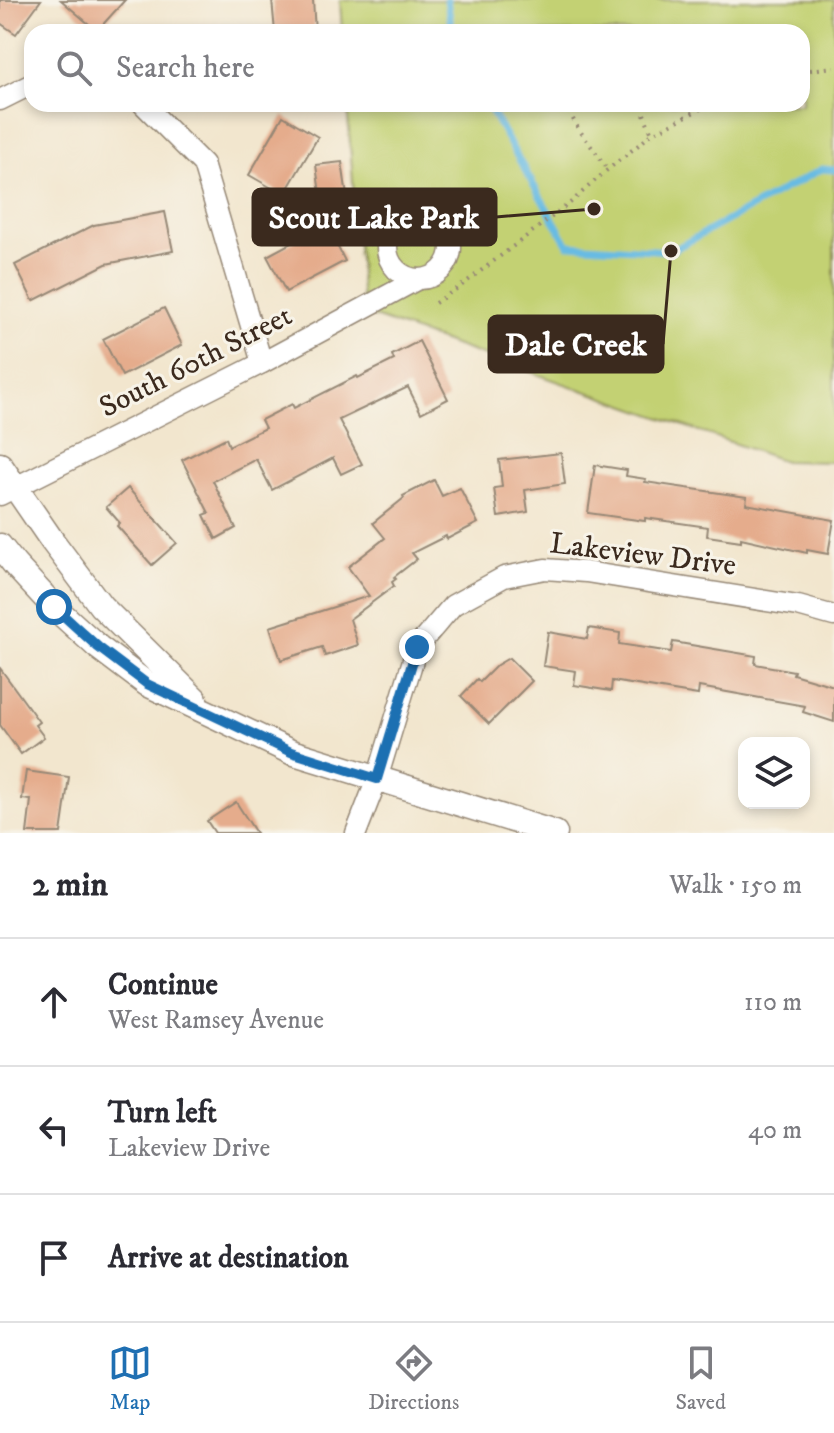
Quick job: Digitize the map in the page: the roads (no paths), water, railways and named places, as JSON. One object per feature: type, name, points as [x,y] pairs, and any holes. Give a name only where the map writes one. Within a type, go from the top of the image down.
[{"type":"street","points":[[0,100],[24,88]]},
{"type":"street","points":[[151,112],[203,164],[262,363]]},
{"type":"street","name":"South 60th Street","points":[[8,491],[262,363],[418,279]]},
{"type":"street","points":[[0,465],[8,491],[53,542],[101,606],[210,714]]},
{"type":"street","points":[[0,546],[54,607],[98,647],[147,684],[291,752],[555,833]]},
{"type":"street","name":"Lakeview Drive","points":[[356,833],[377,779],[417,647],[453,605],[504,577],[545,569],[586,572],[798,606],[834,616]]},
{"type":"waterway","points":[[447,0],[451,24]]},
{"type":"waterway","points":[[492,112],[568,245],[671,251],[822,169],[834,170]]},
{"type":"place","name":"Scout Lake Park","points":[[594,209]]},
{"type":"place","name":"Dale Creek","points":[[671,251]]}]
